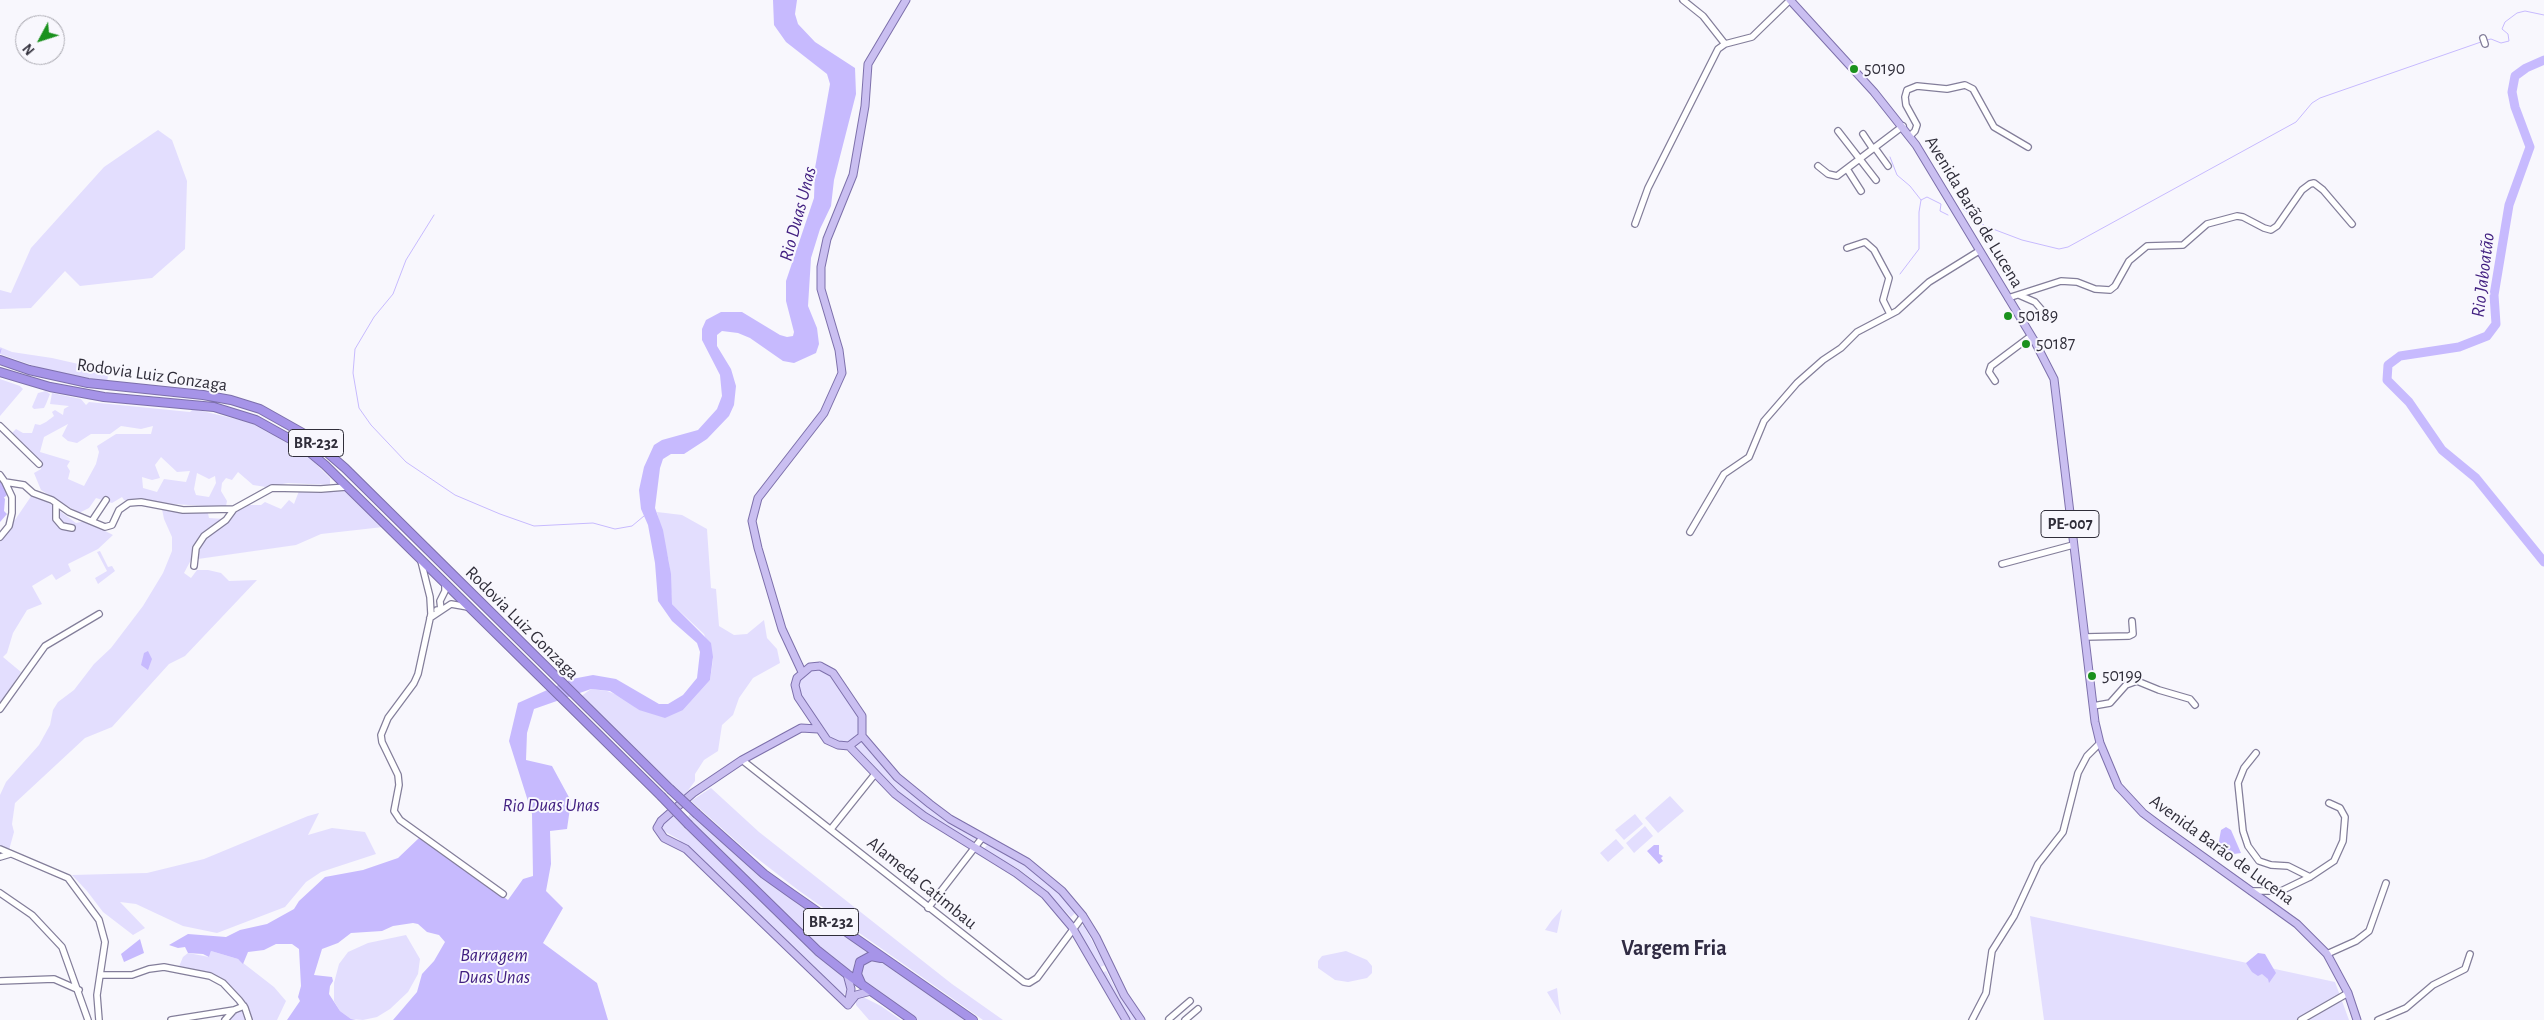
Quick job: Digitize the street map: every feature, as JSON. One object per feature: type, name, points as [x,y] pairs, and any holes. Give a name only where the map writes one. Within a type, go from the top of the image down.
[{"type":"highway","name":"Rodovia Luiz Gonzaga","points":[[0,360],[29,370],[88,383],[203,395],[230,400],[260,410],[284,421],[308,436],[345,468],[590,713],[764,874],[973,1020]]},
{"type":"highway","name":"Rodovia Luiz Gonzaga","points":[[0,372],[50,387],[104,396],[198,404],[230,411],[256,420],[295,441],[326,465],[818,951],[912,1020]]},
{"type":"highway","points":[[868,989],[859,982],[857,974],[860,962],[871,956],[886,960]]},
{"type":"main road","points":[[802,672],[782,629],[752,521],[758,498],[824,413],[842,373],[839,350],[821,289],[821,267],[827,239],[853,174],[865,106],[868,64],[906,0]]},
{"type":"main road","name":"Avenida Barão de Lucena","points":[[1790,0],[1846,60],[1910,136],[2031,336],[2054,380],[2093,706],[2100,743],[2118,786],[2143,813],[2297,924],[2326,954],[2348,993],[2357,1020]]},
{"type":"main road","points":[[1126,1020],[1072,927],[1045,895],[1029,882],[924,816],[875,774],[849,746],[838,745],[827,740],[806,712],[795,690],[797,678],[802,672],[810,667],[820,666],[833,673],[862,716],[862,736],[897,777],[950,819],[1027,862],[1048,878],[1083,916],[1124,995],[1142,1020]]},
{"type":"main road","points":[[800,728],[806,712]]},
{"type":"main road","points":[[818,729],[800,728],[742,760],[693,793],[658,824],[657,828],[661,835],[686,849],[848,1005]]},
{"type":"main road","points":[[849,746],[862,736]]},
{"type":"main road","points":[[847,974],[851,989],[848,1005]]},
{"type":"main road","points":[[848,1005],[856,995],[868,989]]},
{"type":"street","points":[[1683,0],[1704,16],[1725,44]]},
{"type":"street","points":[[1635,224],[1648,188],[1714,54],[1725,44],[1752,37],[1790,0]]},
{"type":"street","points":[[1910,136],[1915,131],[1917,125],[1906,105],[1905,97],[1907,90],[1918,86],[1947,88],[1965,85],[1973,89],[1994,127],[2028,147]]},
{"type":"street","points":[[1818,166],[1832,176],[1837,176],[1903,126]]},
{"type":"street","points":[[1838,130],[1876,180]]},
{"type":"street","points":[[1863,134],[1888,166]]},
{"type":"street","points":[[1847,169],[1861,191]]},
{"type":"street","points":[[2008,298],[2061,282],[2077,282],[2095,289],[2110,290],[2115,286],[2129,261],[2140,251],[2154,245],[2183,245],[2203,227],[2213,222],[2243,217],[2271,230],[2278,226],[2302,190],[2314,183],[2323,190],[2352,224]]},
{"type":"street","points":[[1847,248],[1862,242],[1870,245],[1888,278],[1883,300],[1890,314]]},
{"type":"street","points":[[1690,532],[1724,474],[1749,457],[1764,421],[1796,383],[1823,360],[1841,348],[1857,332],[1903,307],[1929,282],[1979,251]]},
{"type":"street","points":[[2018,295],[2035,302],[2048,317]]},
{"type":"street","points":[[1996,381],[1990,372],[1991,366],[2031,336]]},
{"type":"street","points":[[0,426],[39,464]]},
{"type":"street","points":[[0,475],[12,497],[12,514],[9,526],[0,537]]},
{"type":"street","points":[[5,482],[24,485],[33,494],[105,527],[112,524],[123,506],[135,502],[183,510],[234,509]]},
{"type":"street","points":[[194,566],[196,548],[204,536],[226,520],[234,509],[272,488],[322,489],[346,486]]},
{"type":"street","points":[[92,520],[106,500]]},
{"type":"street","points":[[56,504],[56,520],[62,526],[72,528]]},
{"type":"street","points":[[2002,564],[2073,545]]},
{"type":"street","points":[[420,559],[427,582],[430,618],[414,683],[388,718],[381,735],[382,742],[398,775],[399,784],[394,811],[400,820],[503,894]]},
{"type":"street","points":[[441,610],[445,583]]},
{"type":"street","points":[[430,618],[452,604],[461,604],[470,608]]},
{"type":"street","points":[[430,610],[441,610]]},
{"type":"street","points":[[0,709],[45,646],[99,614]]},
{"type":"street","points":[[2084,636],[2129,636],[2133,634],[2132,621]]},
{"type":"street","points":[[2093,706],[2110,703],[2126,685],[2137,681],[2190,699],[2195,705]]},
{"type":"street","points":[[1972,1020],[1986,993],[1992,952],[2014,916],[2038,864],[2063,832],[2078,773],[2087,756],[2100,743]]},
{"type":"street","points":[[2256,753],[2244,768],[2238,783],[2242,821],[2248,846],[2259,861],[2271,865],[2288,866],[2302,871],[2310,877]]},
{"type":"street","name":"Alameda Catimbau","points":[[742,760],[1020,979],[1029,983],[1037,978],[1072,927]]},
{"type":"street","points":[[831,829],[875,774]]},
{"type":"street","points":[[2249,891],[2281,891],[2310,877],[2334,861],[2344,841],[2345,817],[2340,808],[2329,803]]},
{"type":"street","points":[[928,908],[982,838]]},
{"type":"street","points":[[0,849],[62,874],[81,893],[99,920],[104,935],[97,995],[98,1020]]},
{"type":"street","points":[[0,858],[10,854]]},
{"type":"street","points":[[2326,954],[2356,940],[2369,931],[2386,883]]},
{"type":"street","points":[[0,892],[32,915],[56,940],[66,954],[88,1020]]},
{"type":"street","points":[[1072,927],[1083,916]]},
{"type":"street","points":[[2378,1020],[2406,1008],[2434,985],[2465,969],[2470,954]]},
{"type":"street","points":[[100,975],[132,975],[149,969],[164,967],[210,976],[223,983],[244,1006],[249,1020]]},
{"type":"street","points":[[1097,972],[1110,967]]},
{"type":"street","points":[[0,981],[54,979],[79,990]]},
{"type":"street","points":[[2301,1020],[2348,993]]},
{"type":"street","points":[[1165,1020],[1169,1020],[1188,1003],[1195,1012],[1185,1020]]},
{"type":"street","points":[[171,1020],[234,1010],[244,1006]]},
{"type":"street","points":[[225,1020],[234,1010]]},
{"type":"shaded area","points":[[158,130],[172,140],[187,181],[185,249],[152,278],[80,286],[65,271],[31,308],[0,309],[0,290],[11,293],[31,248],[104,167]]},
{"type":"shaded area","points":[[0,347],[12,352],[52,358],[109,371],[107,382],[40,368],[0,354]]},
{"type":"shaded area","points":[[0,379],[20,386],[23,389],[0,416]]},
{"type":"shaded area","points":[[46,391],[50,394],[44,408],[34,409],[32,407],[38,393]]},
{"type":"shaded area","points":[[52,393],[81,399],[86,405],[89,402],[190,412],[193,409],[245,421],[264,428],[309,457],[330,478],[330,485],[288,483],[266,487],[253,485],[238,472],[232,480],[226,478],[222,483],[221,491],[227,501],[226,506],[128,501],[122,497],[112,503],[96,498],[89,508],[79,513],[41,490],[34,473],[41,469],[41,463],[11,434],[16,429],[23,433],[32,433],[35,424],[40,425],[46,422],[54,416],[52,412],[55,410],[63,415],[64,409],[69,406],[50,404]],"holes":[[[68,424],[62,436],[68,441],[77,443],[91,434],[110,434],[121,426],[141,429],[153,426],[151,434],[116,434],[97,446],[99,452],[96,464],[84,486],[68,479],[70,471],[67,466],[70,461],[40,452],[44,437]],[[161,457],[177,472],[190,471],[186,482],[164,479],[157,492],[143,488],[142,477],[152,480],[160,478],[155,465]],[[197,473],[209,479],[215,476],[216,483],[209,497],[196,495],[194,489]]]},
{"type":"shaded area","points":[[345,490],[383,527],[321,534],[296,545],[198,559],[199,543],[230,520],[235,511],[247,505],[261,505],[265,502],[281,509],[289,500],[294,504],[299,491]]},
{"type":"shaded area","points":[[34,492],[76,523],[86,521],[113,535],[98,549],[68,564],[71,571],[56,580],[52,574],[32,586],[42,604],[27,610],[13,633],[7,653],[3,657],[21,672],[0,704],[0,542]]},
{"type":"shaded area","points":[[162,509],[208,513],[209,518],[224,519],[197,544],[192,546],[192,558],[184,573],[191,578],[197,570],[208,570],[221,573],[229,581],[257,580],[185,656],[169,664],[112,727],[85,738],[15,803],[12,824],[14,832],[9,850],[0,846],[0,795],[6,782],[39,745],[50,725],[53,710],[58,702],[74,690],[94,664],[111,648],[143,606],[163,573],[172,551],[172,537]]},
{"type":"shaded area","points":[[657,512],[682,515],[707,529],[711,588],[716,589],[719,626],[734,635],[747,634],[764,620],[767,638],[777,649],[780,663],[753,678],[739,698],[733,715],[722,725],[718,751],[704,760],[695,774],[695,781],[684,796],[580,697],[591,689],[607,691],[620,696],[639,710],[683,710],[710,680],[713,659],[704,634],[672,604],[669,562]]},
{"type":"shaded area","points":[[100,551],[108,567],[112,566],[115,571],[98,584],[95,578],[107,571],[97,552]]},
{"type":"shaded area","points":[[815,667],[832,675],[863,725],[857,737],[848,744],[837,743],[829,738],[800,696],[797,688],[800,678]]},
{"type":"shaded area","points":[[860,739],[890,776],[916,797],[976,838],[971,845],[908,801],[881,777],[852,745]]},
{"type":"shaded area","points":[[711,788],[759,832],[952,984],[1003,1020],[983,1020],[798,890],[745,849],[691,801]]},
{"type":"shaded area","points":[[1670,796],[1684,811],[1658,833],[1645,818]]},
{"type":"shaded area","points":[[692,811],[795,899],[868,953],[854,963],[853,977],[819,948],[686,820]]},
{"type":"shaded area","points":[[319,813],[308,835],[332,828],[365,832],[376,854],[321,872],[306,882],[285,907],[217,933],[183,926],[136,904],[120,902],[145,928],[133,935],[103,912],[72,875],[147,873],[204,859]]},
{"type":"shaded area","points":[[674,813],[776,916],[843,977],[847,989],[845,994],[841,996],[678,839],[662,830],[661,823]]},
{"type":"shaded area","points":[[1635,814],[1643,824],[1624,840],[1615,830]]},
{"type":"shaded area","points":[[1645,826],[1653,836],[1634,853],[1626,843]]},
{"type":"shaded area","points":[[1616,839],[1624,848],[1608,862],[1600,853]]},
{"type":"shaded area","points":[[987,845],[1015,858],[1047,881],[1076,912],[1071,917],[1036,882],[1017,868],[983,850]]},
{"type":"shaded area","points":[[1562,909],[1557,933],[1545,930],[1552,920]]},
{"type":"shaded area","points":[[2030,916],[2335,982],[2349,1020],[2044,1020]]},
{"type":"shaded area","points":[[1081,925],[1084,926],[1105,965],[1098,968],[1078,930]]},
{"type":"shaded area","points":[[406,935],[420,959],[418,974],[408,992],[390,1009],[377,1017],[363,1020],[351,1019],[340,1011],[334,1001],[334,983],[339,964],[348,952],[368,943]]},
{"type":"shaded area","points":[[211,951],[238,959],[274,987],[286,1001],[277,1020],[228,1020],[235,1013],[245,1008],[216,978],[189,975],[178,969],[183,957],[188,953],[209,957]]},
{"type":"shaded area","points":[[1346,951],[1367,960],[1372,966],[1372,973],[1367,978],[1348,982],[1335,980],[1318,968],[1318,961],[1322,956]]},
{"type":"shaded area","points":[[871,958],[887,961],[973,1020],[911,1020],[858,978],[860,964]]},
{"type":"shaded area","points":[[1106,971],[1120,997],[1139,1020],[1128,1020],[1101,973]]},
{"type":"shaded area","points":[[1557,988],[1559,1005],[1561,1015],[1547,992]]},
{"type":"shaded area","points":[[859,995],[881,1006],[901,1020],[869,1020],[856,1005],[856,997]]},
{"type":"water","points":[[773,0],[797,0],[795,14],[798,24],[815,42],[855,68],[856,94],[834,180],[831,206],[820,229],[811,258],[808,306],[817,328],[819,344],[816,353],[794,363],[783,361],[750,338],[738,333],[722,331],[717,335],[717,346],[731,369],[736,386],[734,405],[729,416],[707,439],[684,454],[671,454],[663,459],[660,468],[655,508],[663,530],[671,574],[672,604],[711,643],[713,657],[710,680],[683,710],[665,718],[639,710],[610,691],[591,689],[534,709],[527,733],[526,760],[552,766],[571,801],[567,829],[550,831],[551,864],[546,891],[563,908],[543,943],[597,983],[608,1020],[393,1020],[417,992],[422,974],[434,961],[445,942],[439,935],[427,932],[418,924],[413,923],[393,926],[382,931],[351,933],[338,943],[322,949],[314,975],[332,977],[333,981],[329,994],[340,1011],[351,1019],[356,1020],[287,1020],[300,1001],[298,997],[301,986],[299,949],[292,944],[276,944],[264,950],[248,952],[243,964],[238,959],[211,951],[209,957],[203,954],[188,953],[185,947],[178,948],[169,945],[188,934],[226,937],[240,930],[267,924],[294,909],[299,901],[325,877],[363,870],[398,858],[419,838],[508,900],[523,879],[533,876],[532,814],[509,741],[518,703],[572,679],[593,675],[616,679],[659,704],[668,704],[683,695],[697,678],[700,652],[697,643],[672,621],[658,601],[655,563],[648,525],[641,509],[639,490],[644,467],[654,445],[662,440],[698,430],[717,409],[722,396],[720,375],[702,340],[702,329],[706,320],[721,312],[742,312],[780,335],[793,336],[794,332],[786,301],[786,281],[814,198],[815,168],[830,84],[827,74],[786,42],[774,25]]},
{"type":"water","points":[[0,493],[5,499],[4,511],[7,514],[0,522]]},
{"type":"water","points":[[148,651],[152,659],[148,670],[141,665],[144,653]]},
{"type":"water","points":[[2226,827],[2231,830],[2241,853],[2234,854],[2224,847],[2218,846],[2221,830]]},
{"type":"water","points":[[1654,845],[1659,845],[1659,854],[1663,856],[1661,858],[1663,861],[1659,864],[1647,851]]},
{"type":"water","points":[[140,939],[144,953],[124,962],[121,954]]},
{"type":"water","points":[[2258,953],[2265,954],[2276,973],[2269,983],[2268,979],[2262,974],[2258,976],[2252,972],[2246,963]]},
{"type":"waterway","points":[[2487,40],[2491,39],[2501,43],[2509,41],[2508,34],[2502,29],[2505,22],[2517,13],[2525,11],[2544,15]]},
{"type":"waterway","points":[[1963,209],[1985,226],[2022,240],[2059,249],[2068,247],[2296,122],[2312,103],[2320,98],[2481,42]]},
{"type":"waterway","name":"Rio Jaboatão","points":[[2544,60],[2526,68],[2515,76],[2512,92],[2515,107],[2530,147],[2509,205],[2494,295],[2496,324],[2487,336],[2459,347],[2400,356],[2388,365],[2387,380],[2409,402],[2442,450],[2476,478],[2544,562]]},
{"type":"waterway","points":[[1890,157],[1897,175],[1910,186],[1921,200]]},
{"type":"waterway","points":[[1900,274],[1919,249],[1919,212],[1921,200],[1927,197],[1941,204],[1940,211],[1948,215]]},
{"type":"waterway","points":[[434,215],[406,260],[393,294],[374,317],[355,349],[353,373],[359,408],[371,425],[406,462],[455,495],[500,514],[534,526],[593,523],[615,529],[632,526],[644,516]]},
{"type":"waterway","points":[[0,353],[1,349]]},
{"type":"waterway","points":[[0,480],[6,490],[0,495]]},
{"type":"place","name":"50190","points":[[1854,69]]},
{"type":"place","name":"50189","points":[[2008,316]]},
{"type":"place","name":"50187","points":[[2026,344]]},
{"type":"place","name":"50199","points":[[2092,676]]},
{"type":"district","name":"Vargem Fria","points":[[1674,948]]},
{"type":"water label","name":"Rio Duas Unas","points":[[798,214]]},
{"type":"water label","name":"Rio Duas Unas","points":[[551,805]]},
{"type":"water label","name":"Barragem Duas Unas","points":[[494,966]]}]
